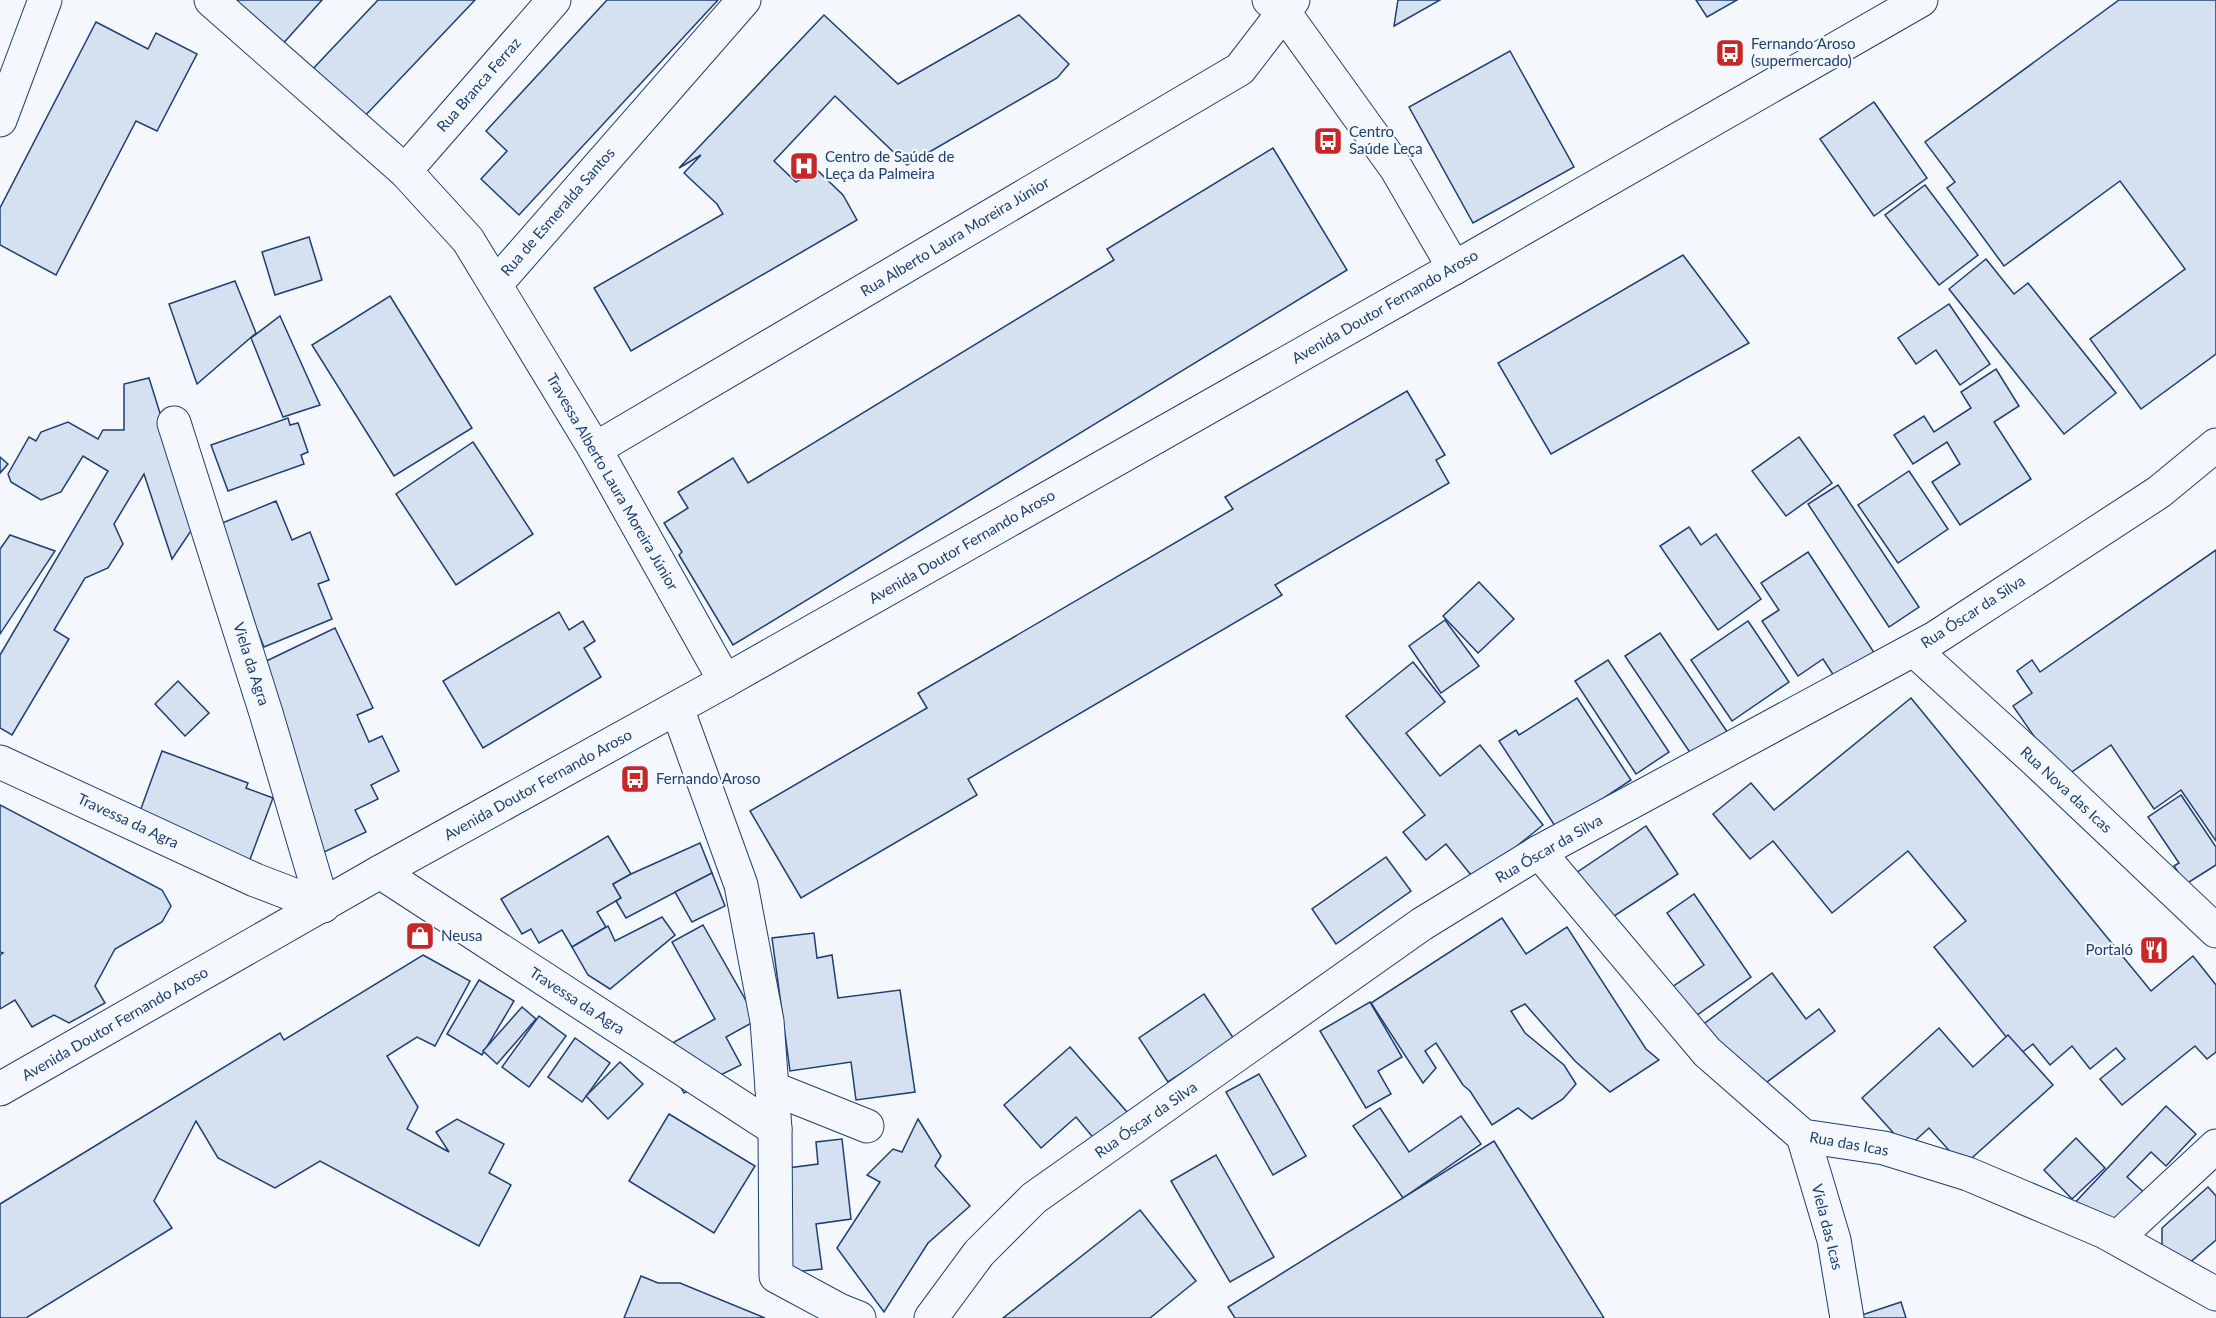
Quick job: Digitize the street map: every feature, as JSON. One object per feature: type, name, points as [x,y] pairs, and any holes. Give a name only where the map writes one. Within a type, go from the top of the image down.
[{"type":"street","points":[[0,120],[45,0]]},
{"type":"street","name":"Rua de Esmeralda Santos","points":[[212,0],[405,171],[468,240],[496,284],[744,0]]},
{"type":"street","name":"Rua Branca Ferraz","points":[[405,171],[554,0]]},
{"type":"street","name":"Avenida Doutor Fernando Aroso","points":[[0,1089],[380,872],[677,708],[1454,268],[1922,0]]},
{"type":"street","points":[[1282,4],[1396,168],[1454,268]]},
{"type":"street","name":"Rua Alberto Laura Moreira Júnior","points":[[595,449],[1240,69],[1282,4]]},
{"type":"street","name":"Travessa Alberto Laura Moreira Júnior","points":[[496,284],[595,449],[725,681]]},
{"type":"street","name":"Viela da Agra","points":[[174,423],[266,713],[323,906]]},
{"type":"street","name":"Rua Óscar da Silva","points":[[931,1318],[979,1253],[1034,1198],[1422,924],[1539,852],[1914,650],[2160,492],[2216,444]]},
{"type":"street","name":"Rua Nova das Icas","points":[[1914,650],[2036,760],[2216,931]]},
{"type":"street","points":[[677,708],[741,885],[768,1021],[774,1129],[776,1276],[858,1318]]},
{"type":"street","name":"Travessa da Agra","points":[[0,762],[255,880],[323,906]]},
{"type":"street","name":"Rua das Icas","points":[[1539,852],[1707,1052],[1803,1136],[1884,1148],[1968,1174],[2117,1238],[2216,1294]]},
{"type":"street","name":"Travessa da Agra","points":[[380,872],[774,1129]]},
{"type":"street","points":[[772,1088],[867,1126]]},
{"type":"street","name":"Viela das Icas","points":[[1803,1136],[1834,1240],[1847,1318]]},
{"type":"street","points":[[2117,1238],[2216,1146]]},
{"type":"building","points":[[235,0],[322,0],[263,66]]},
{"type":"building","points":[[378,0],[475,0],[343,139],[292,91]]},
{"type":"building","points":[[607,0],[718,0],[519,215],[481,179],[507,151],[486,131]]},
{"type":"building","points":[[1398,0],[1440,0],[1394,26]]},
{"type":"building","points":[[1696,0],[1737,0],[1707,17]]},
{"type":"building","points":[[2119,0],[2216,0],[2216,354],[2141,409],[2090,339],[2185,269],[2120,181],[2004,266],[1947,188],[1955,182],[1925,142]]},
{"type":"building","points":[[824,15],[898,84],[1019,15],[1069,64],[1057,78],[907,165],[835,96],[774,161],[796,182],[817,170],[843,195],[857,220],[631,351],[594,288],[723,214],[717,204],[684,173],[701,155],[679,168]]},
{"type":"building","points":[[96,22],[148,49],[156,33],[197,54],[157,131],[136,121],[56,275],[0,245],[0,208]]},
{"type":"building","points":[[1510,51],[1574,167],[1473,223],[1409,107]]},
{"type":"building","points":[[1874,102],[1927,178],[1874,216],[1820,139]]},
{"type":"building","points":[[1273,148],[1347,270],[733,645],[679,555],[682,552],[664,523],[688,508],[678,492],[733,458],[748,483],[1114,260],[1107,249]]},
{"type":"building","points":[[1925,185],[1978,255],[1939,285],[1885,215]]},
{"type":"building","points":[[309,237],[322,280],[275,295],[262,252]]},
{"type":"building","points":[[1683,255],[1749,343],[1551,454],[1498,363]]},
{"type":"building","points":[[1986,259],[2014,294],[2028,283],[2116,393],[2064,434],[1949,289]]},
{"type":"building","points":[[235,281],[256,333],[197,384],[169,304]]},
{"type":"building","points":[[390,296],[472,428],[394,476],[312,345]]},
{"type":"building","points":[[1949,304],[1990,364],[1960,385],[1936,350],[1916,364],[1898,338]]},
{"type":"building","points":[[280,316],[320,405],[283,417],[251,338]]},
{"type":"building","points":[[1996,369],[2019,406],[1994,422],[2031,479],[1960,525],[1932,482],[1960,464],[1947,442],[1913,464],[1894,435],[1924,416],[1934,432],[1971,408],[1961,392]]},
{"type":"building","points":[[149,378],[195,525],[172,559],[144,474],[114,524],[123,544],[108,568],[85,578],[54,630],[69,639],[12,735],[0,728],[0,655],[108,471],[83,456],[61,492],[41,500],[11,482],[8,474],[29,437],[36,441],[41,432],[68,422],[98,439],[103,430],[124,430],[124,384]]},
{"type":"building","points":[[1407,391],[1445,455],[1436,460],[1449,483],[1275,585],[1282,595],[968,779],[977,795],[801,898],[750,811],[927,708],[918,693],[1233,509],[1225,497]]},
{"type":"building","points":[[288,418],[290,425],[298,423],[308,452],[301,455],[304,464],[228,491],[211,445]]},
{"type":"building","points":[[1799,437],[1832,483],[1786,516],[1752,471]]},
{"type":"building","points":[[473,442],[533,534],[456,585],[396,494]]},
{"type":"building","points":[[0,457],[8,464],[0,473]]},
{"type":"building","points":[[1909,471],[1948,529],[1898,563],[1858,505]]},
{"type":"building","points":[[1838,485],[1919,607],[1889,627],[1808,504]]},
{"type":"building","points":[[276,501],[292,540],[310,532],[329,580],[318,584],[332,619],[264,647],[215,526]]},
{"type":"building","points":[[1689,527],[1701,545],[1716,534],[1761,599],[1718,630],[1660,546]]},
{"type":"building","points":[[10,535],[55,551],[0,634],[0,549]]},
{"type":"building","points":[[2216,550],[2216,841],[2181,790],[2154,809],[2111,745],[2063,778],[2013,706],[2032,693],[2017,671],[2032,660],[2040,672]]},
{"type":"building","points":[[1808,552],[1875,654],[1836,679],[1823,659],[1798,676],[1762,621],[1779,610],[1761,583]]},
{"type":"building","points":[[1479,582],[1514,619],[1478,653],[1443,616]]},
{"type":"building","points":[[559,612],[569,630],[583,621],[595,641],[584,648],[601,677],[483,748],[443,681]]},
{"type":"building","points":[[1445,620],[1479,666],[1441,693],[1409,646]]},
{"type":"building","points":[[1748,621],[1789,682],[1732,721],[1691,660]]},
{"type":"building","points":[[335,628],[373,708],[357,715],[369,742],[382,736],[399,771],[371,785],[378,799],[355,810],[366,832],[316,856],[256,666]]},
{"type":"building","points":[[1660,633],[1728,733],[1693,757],[1625,656]]},
{"type":"building","points":[[1608,660],[1669,752],[1636,774],[1575,681]]},
{"type":"building","points":[[1413,662],[1445,702],[1406,733],[1440,776],[1480,745],[1543,825],[1475,880],[1446,844],[1426,860],[1403,832],[1425,815],[1346,716]]},
{"type":"building","points":[[178,681],[209,713],[185,736],[155,704]]},
{"type":"building","points":[[1577,698],[1631,780],[1557,829],[1499,741],[1516,730],[1519,735]]},
{"type":"building","points":[[1911,698],[2151,991],[2193,956],[2216,985],[2216,1052],[2207,1059],[2195,1046],[2122,1105],[2100,1079],[2125,1059],[2116,1048],[2090,1069],[2072,1046],[2050,1065],[2033,1044],[2020,1054],[1934,947],[1966,921],[1908,851],[1832,913],[1773,841],[1750,859],[1713,814],[1751,783],[1774,810]]},
{"type":"building","points":[[162,751],[248,783],[246,788],[273,798],[243,878],[131,836]]},
{"type":"building","points":[[2181,795],[2216,847],[2216,865],[2186,884],[2174,866],[2179,863],[2148,817]]},
{"type":"building","points":[[0,805],[162,890],[171,906],[162,922],[115,949],[95,986],[105,1003],[69,1023],[54,1015],[32,1027],[15,1000],[0,1009],[0,955],[3,953],[0,952]]},
{"type":"building","points":[[1646,826],[1678,874],[1593,930],[1561,883]]},
{"type":"building","points":[[608,836],[631,874],[613,884],[621,898],[597,912],[606,927],[572,947],[562,930],[539,943],[531,929],[522,934],[501,899]]},
{"type":"building","points":[[700,843],[712,873],[626,918],[616,901],[621,898],[613,884]]},
{"type":"building","points":[[1386,857],[1411,891],[1336,944],[1312,909]]},
{"type":"building","points":[[712,873],[725,906],[692,922],[675,892]]},
{"type":"building","points":[[1694,894],[1751,977],[1683,1025],[1662,994],[1704,965],[1667,913]]},
{"type":"building","points":[[662,917],[675,935],[610,989],[588,975],[572,947],[608,926],[615,941]]},
{"type":"building","points":[[1502,918],[1526,954],[1567,927],[1646,1049],[1659,1060],[1610,1092],[1575,1061],[1525,1004],[1511,1011],[1525,1033],[1564,1065],[1576,1084],[1563,1099],[1532,1119],[1518,1108],[1492,1125],[1436,1043],[1425,1051],[1436,1068],[1423,1083],[1371,1003]]},
{"type":"building","points":[[703,925],[757,1020],[726,1037],[741,1065],[684,1093],[660,1050],[715,1019],[672,942]]},
{"type":"building","points":[[814,933],[817,958],[832,955],[838,998],[900,990],[915,1092],[856,1100],[851,1062],[790,1071],[772,938]]},
{"type":"building","points":[[423,955],[470,981],[435,1046],[417,1037],[387,1056],[418,1107],[407,1129],[449,1152],[436,1132],[457,1119],[504,1144],[489,1173],[511,1185],[479,1246],[320,1161],[275,1188],[218,1158],[196,1121],[154,1201],[172,1228],[26,1318],[0,1318],[0,1204],[280,1033],[284,1040]]},
{"type":"building","points":[[1772,973],[1806,1019],[1819,1009],[1835,1031],[1751,1094],[1701,1026]]},
{"type":"building","points":[[479,980],[514,1001],[482,1055],[447,1034]]},
{"type":"building","points":[[1204,994],[1234,1039],[1168,1082],[1139,1038]]},
{"type":"building","points":[[1370,1002],[1402,1057],[1378,1071],[1391,1094],[1366,1108],[1320,1031]]},
{"type":"building","points":[[522,1007],[536,1019],[497,1064],[483,1051]]},
{"type":"building","points":[[539,1016],[566,1036],[529,1087],[502,1067]]},
{"type":"building","points":[[1939,1028],[1973,1067],[2008,1035],[2053,1085],[1963,1166],[1929,1128],[1907,1148],[1862,1098]]},
{"type":"building","points":[[575,1038],[610,1063],[582,1102],[548,1077]]},
{"type":"building","points":[[1070,1047],[1128,1113],[1096,1141],[1076,1117],[1041,1148],[1004,1105]]},
{"type":"building","points":[[620,1062],[643,1084],[608,1119],[586,1096]]},
{"type":"building","points":[[1259,1074],[1306,1156],[1273,1175],[1226,1092]]},
{"type":"building","points":[[2166,1106],[2196,1134],[2166,1166],[2151,1152],[2127,1177],[2148,1196],[2105,1242],[2069,1209]]},
{"type":"building","points":[[1380,1108],[1409,1152],[1461,1116],[1481,1144],[1403,1198],[1353,1126]]},
{"type":"building","points":[[669,1114],[755,1166],[714,1233],[629,1181]]},
{"type":"building","points":[[918,1119],[941,1156],[935,1166],[970,1206],[928,1243],[884,1312],[837,1248],[880,1182],[867,1175],[893,1149],[902,1152]]},
{"type":"building","points":[[2076,1138],[2105,1168],[2072,1199],[2044,1170]]},
{"type":"building","points":[[842,1139],[851,1219],[816,1224],[822,1269],[793,1272],[780,1169],[818,1164],[816,1142]]},
{"type":"building","points":[[1494,1141],[1604,1318],[1235,1318],[1228,1307]]},
{"type":"building","points":[[1216,1155],[1274,1257],[1230,1282],[1171,1181]]},
{"type":"building","points":[[2208,1187],[2216,1196],[2216,1240],[2188,1264],[2162,1247],[2162,1228]]},
{"type":"building","points":[[1140,1210],[1196,1281],[1150,1318],[1003,1318]]},
{"type":"building","points":[[641,1276],[658,1283],[680,1283],[765,1318],[624,1318]]},
{"type":"building","points":[[1901,1302],[1906,1318],[1853,1318]]},
{"type":"place","name":"Fernando Aroso (supermercado)","points":[[1730,53]]},
{"type":"place","name":"Centro Saúde Leça","points":[[1328,141]]},
{"type":"place","name":"Centro de Saúde de Leça da Palmeira","points":[[804,166]]},
{"type":"place","name":"Fernando Aroso","points":[[635,779]]},
{"type":"place","name":"Neusa","points":[[420,936]]},
{"type":"place","name":"Portaló","points":[[2154,950]]}]
